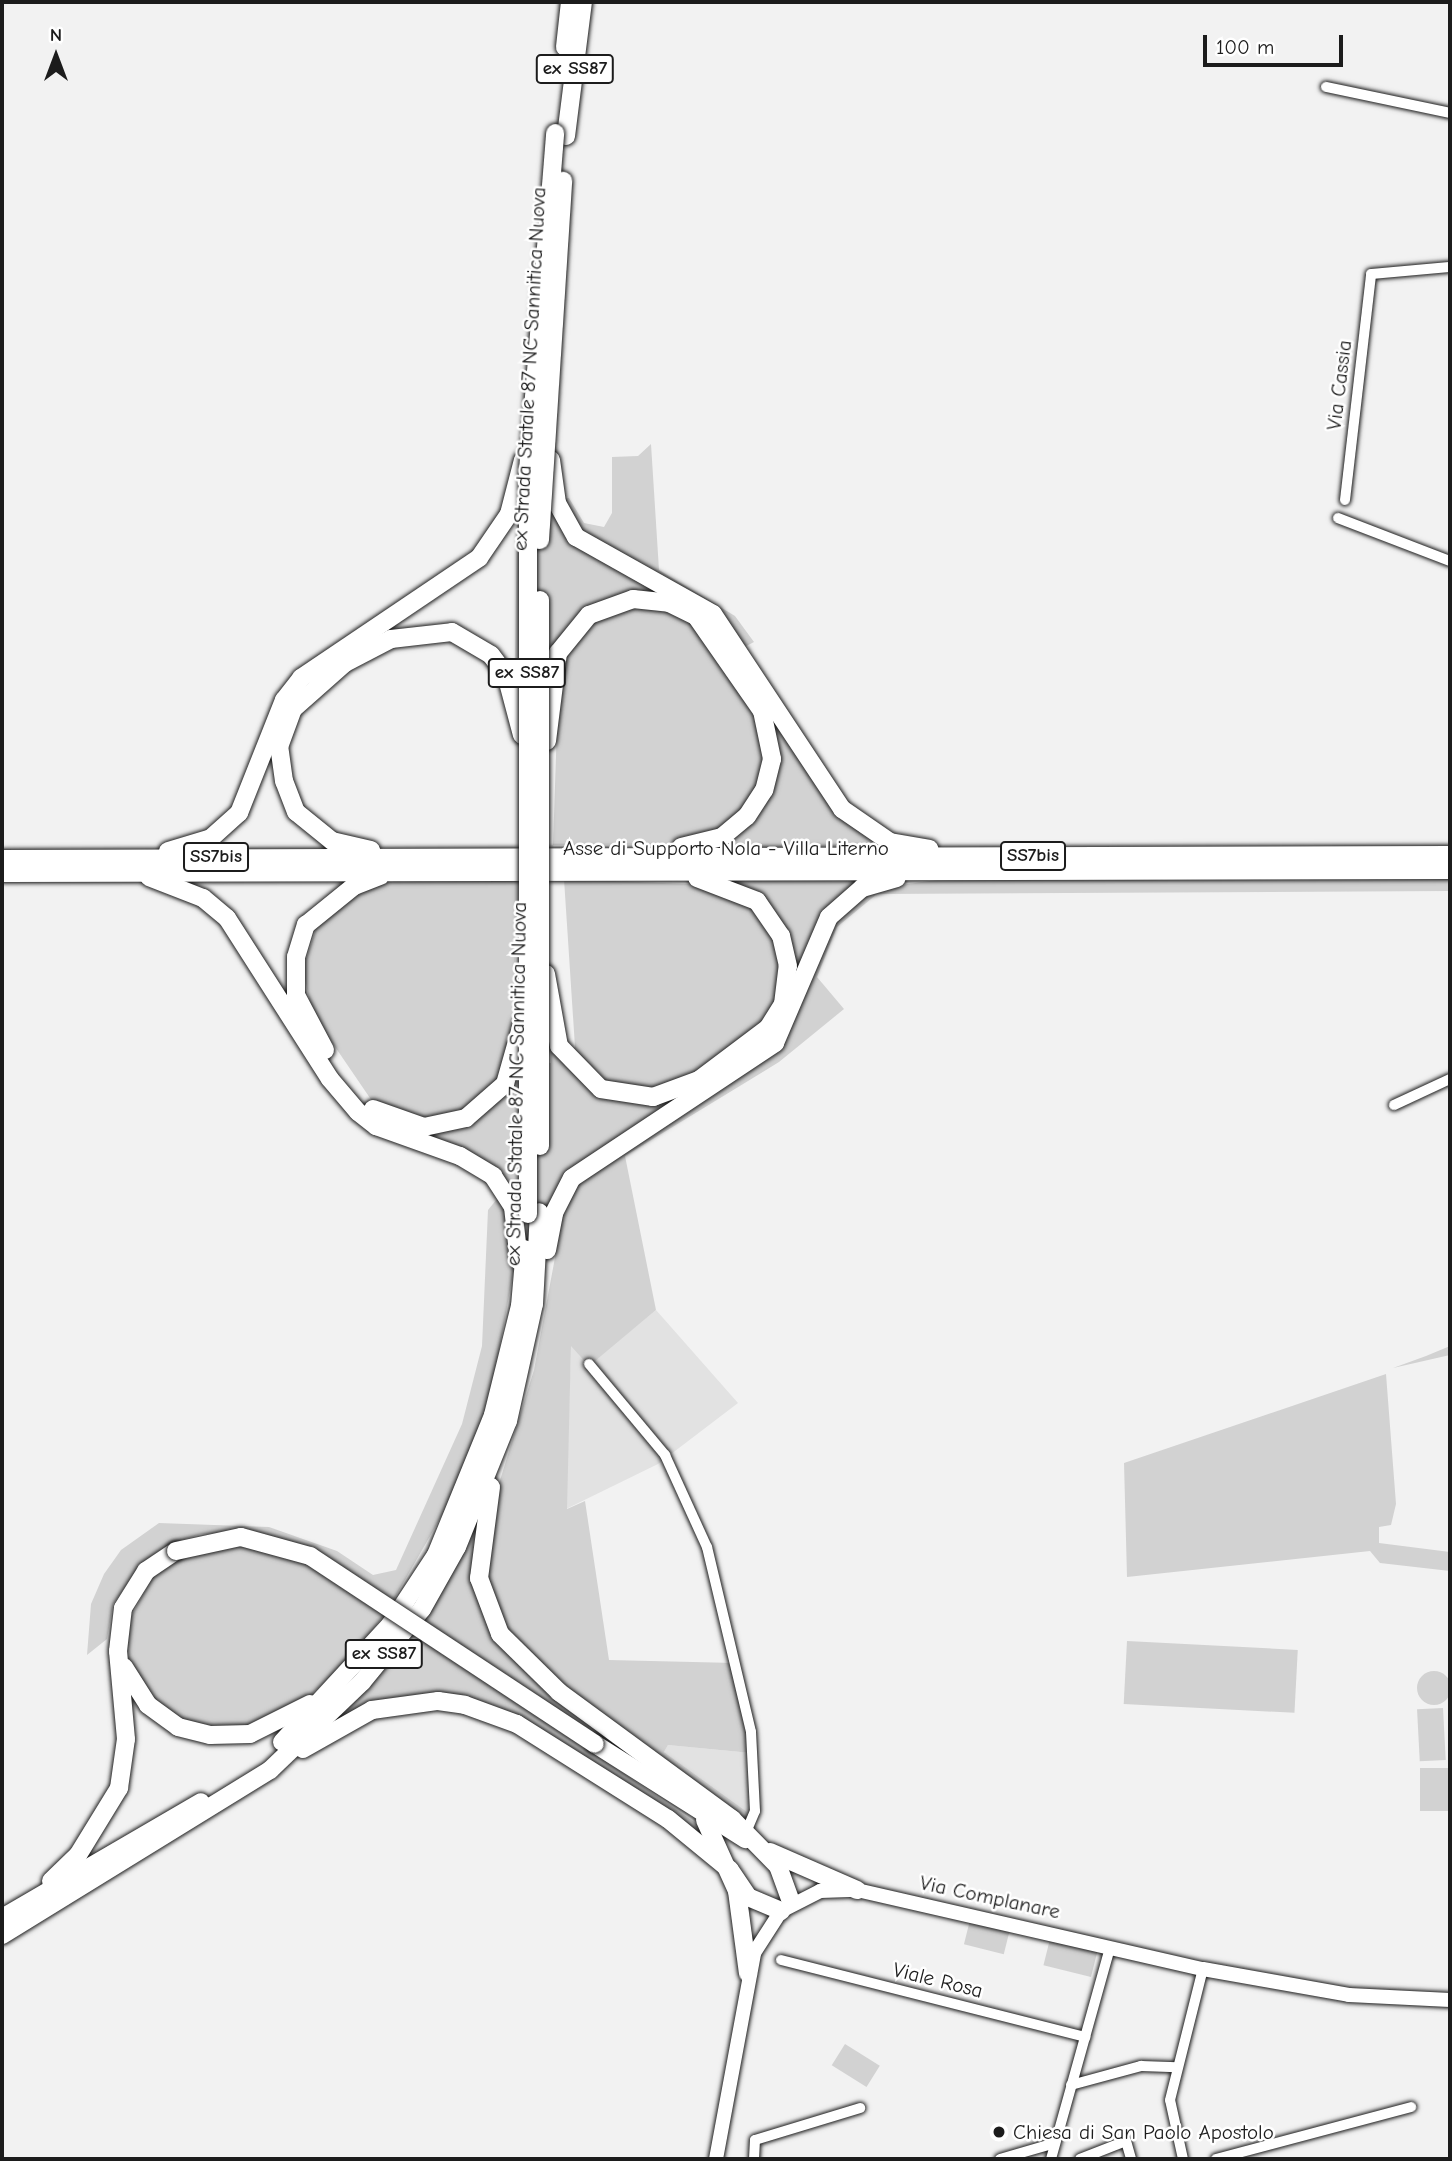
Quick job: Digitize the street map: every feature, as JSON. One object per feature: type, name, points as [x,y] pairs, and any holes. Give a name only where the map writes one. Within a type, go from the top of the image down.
[{"type":"highway","name":"ex Strada Statale 87 NC Sannitica Nuova","points":[[533,1212],[528,993],[534,769],[538,405],[570,2]]},
{"type":"highway","name":"ex Strada Statale 87 NC Sannitica Nuova","points":[[561,135],[583,2]]},
{"type":"highway","points":[[66,858],[173,851],[211,838],[239,813],[284,700],[348,652],[451,583],[499,534],[522,473],[538,405]]},
{"type":"highway","points":[[538,405],[557,503],[576,537],[604,558],[698,600],[842,809],[863,829],[924,849],[1026,856]]},
{"type":"highway","points":[[534,769],[558,653],[589,615],[633,599],[669,603],[710,627],[736,653],[762,711],[771,740],[769,776],[757,803],[735,828],[705,844],[615,856]]},
{"type":"highway","points":[[430,857],[332,841],[296,812],[284,781],[279,747],[293,709],[348,652],[421,631],[452,632],[474,643],[506,675],[534,769]]},
{"type":"highway","name":"ex Strada Statale 87 NC Sannitica Nuova","points":[[2,1935],[270,1770],[362,1682],[422,1609],[457,1547],[508,1421],[527,1305],[542,949],[534,769]]},
{"type":"highway","name":"Asse di Supporto Nola - Villa Literno","points":[[2,859],[1450,855]]},
{"type":"highway","points":[[115,870],[167,880],[227,918],[317,1048],[336,1071],[385,1118],[446,1124],[493,1101],[505,1084],[519,1049],[528,993]]},
{"type":"highway","name":"Asse di Supporto Nola - Villa Literno","points":[[2,873],[115,870],[390,873],[634,870],[1450,870]]},
{"type":"highway","points":[[542,949],[559,1046],[601,1089],[653,1097],[728,1070],[768,1028],[783,1004],[788,966],[781,936],[757,901],[742,892],[634,870]]},
{"type":"highway","points":[[527,1305],[533,1212],[611,1148],[728,1070],[775,1043],[818,936],[844,901],[878,881],[944,870]]},
{"type":"highway","points":[[390,873],[354,886],[306,925],[296,957],[296,995],[317,1048],[343,1097],[376,1126],[477,1165],[533,1212]]},
{"type":"highway","name":"ex Strada Statale 87 NC Sannitica Nuova","points":[[9,1914],[258,1765],[331,1691],[390,1625],[436,1555],[479,1462],[527,1305]]},
{"type":"highway","points":[[508,1421],[478,1548],[489,1617],[537,1675],[719,1807],[784,1874],[786,1907],[748,1897],[730,1870],[703,1818]]},
{"type":"highway","points":[[9,1914],[78,1856],[119,1788],[126,1739],[118,1651],[123,1608],[132,1590],[146,1571],[176,1551],[241,1537],[310,1556],[703,1818],[857,1890]]},
{"type":"highway","points":[[118,1651],[148,1706],[178,1727],[210,1735],[278,1724],[331,1691]]},
{"type":"highway","points":[[270,1770],[372,1710],[438,1701],[465,1705],[517,1724],[668,1819],[730,1870]]},
{"type":"highway","points":[[748,1973],[730,1870],[734,1847],[752,1840]]},
{"type":"main road","name":"Via Complanare","points":[[786,1907],[820,1891],[857,1890],[1203,1969],[1349,1996],[1450,2000]]},
{"type":"main road","points":[[716,2159],[748,1973],[767,1926],[786,1907]]},
{"type":"street","points":[[1326,87],[1450,113]]},
{"type":"street","name":"Via Cassia","points":[[1345,500],[1371,274],[1450,267]]},
{"type":"street","points":[[1338,517],[1450,561]]},
{"type":"street","points":[[1394,1105],[1450,1079]]},
{"type":"street","points":[[589,1364],[665,1455],[707,1547],[751,1732],[755,1811],[752,1840]]},
{"type":"street","points":[[1051,2159],[1110,1947]]},
{"type":"street","name":"Viale Rosa","points":[[782,1960],[1085,2037]]},
{"type":"street","points":[[1183,2159],[1169,2108],[1203,1969]]},
{"type":"street","points":[[1072,2085],[1141,2066],[1177,2067]]},
{"type":"street","points":[[1216,2159],[1411,2107]]},
{"type":"street","points":[[754,2159],[755,2140],[860,2108]]},
{"type":"street","points":[[1080,2159],[1126,2141],[1130,2159]]},
{"type":"street","points":[[1000,2159],[1055,2143]]},
{"type":"shaded area","points":[[651,444],[659,570],[735,616],[754,642],[737,651],[827,797],[883,846],[714,848],[760,807],[776,754],[763,703],[733,653],[724,658],[760,717],[767,749],[758,792],[739,819],[691,844],[553,845],[559,668],[521,668],[521,688],[515,674],[517,506],[569,498],[584,523],[604,527],[612,513],[612,457],[638,456]]},
{"type":"shaded area","points":[[728,877],[875,877],[828,911],[785,1016],[764,1046],[723,1074],[730,1083],[779,1043],[827,929],[871,889],[959,877],[1450,877],[1450,891],[877,894],[837,927],[817,977],[844,1009],[779,1062],[625,1156],[656,1310],[589,1366],[571,1346],[567,1509],[585,1501],[609,1660],[735,1663],[751,1753],[668,1745],[664,1752],[750,1814],[748,1823],[523,1655],[495,1615],[482,1566],[485,1529],[534,1370],[565,1204],[555,1199],[551,1206],[520,1206],[481,1161],[392,1127],[364,1109],[372,1101],[312,1013],[303,969],[319,920],[359,889],[399,880],[519,879],[511,1061],[551,1063],[551,1035],[561,1058],[575,1047],[564,879],[712,885],[740,895],[766,918],[784,973],[767,1023],[714,1064],[721,1072],[777,1024],[793,975],[777,916]]},
{"type":"shaded area","points":[[497,1199],[510,1216],[514,1268],[492,1390],[457,1489],[394,1599],[249,1532],[201,1534],[169,1544],[142,1563],[113,1604],[107,1639],[87,1655],[91,1604],[104,1574],[121,1550],[159,1523],[269,1527],[337,1551],[373,1575],[396,1570],[462,1424],[482,1346],[488,1210]]},
{"type":"shaded area","points":[[656,1310],[738,1403],[658,1464],[566,1509],[571,1344],[589,1365]]},
{"type":"shaded area","points":[[1450,1346],[1450,1355],[1393,1368],[1426,1356]]},
{"type":"shaded area","points":[[1386,1374],[1396,1504],[1391,1525],[1379,1527],[1379,1543],[1450,1552],[1450,1571],[1380,1563],[1370,1551],[1127,1577],[1124,1463]]},
{"type":"shaded area","points":[[474,1525],[473,1562],[499,1640],[715,1812],[575,1740],[703,1828],[702,1834],[459,1699],[332,1723]]},
{"type":"shaded area","points":[[239,1543],[306,1560],[388,1610],[346,1663],[295,1709],[239,1730],[190,1725],[158,1707],[129,1665],[127,1624],[155,1573],[175,1560]]},
{"type":"shaded area","points":[[1127,1641],[1298,1650],[1294,1713],[1124,1704]]},
{"type":"shaded area","points":[[1434,1671],[1446,1676],[1451,1688],[1446,1700],[1434,1705],[1422,1700],[1417,1688],[1422,1676]]},
{"type":"shaded area","points":[[1443,1708],[1446,1760],[1420,1761],[1417,1709]]},
{"type":"shaded area","points":[[668,1745],[751,1753],[750,1814],[664,1752]]},
{"type":"shaded area","points":[[1420,1768],[1450,1768],[1450,1811],[1420,1811]]},
{"type":"shaded area","points":[[970,1920],[1010,1930],[1004,1954],[964,1944]]},
{"type":"shaded area","points":[[1050,1939],[1098,1951],[1091,1977],[1043,1965]]},
{"type":"shaded area","points":[[845,2044],[880,2066],[867,2087],[832,2065]]},
{"type":"place","name":"Chiesa di San Paolo Apostolo","points":[[999,2132]]}]
